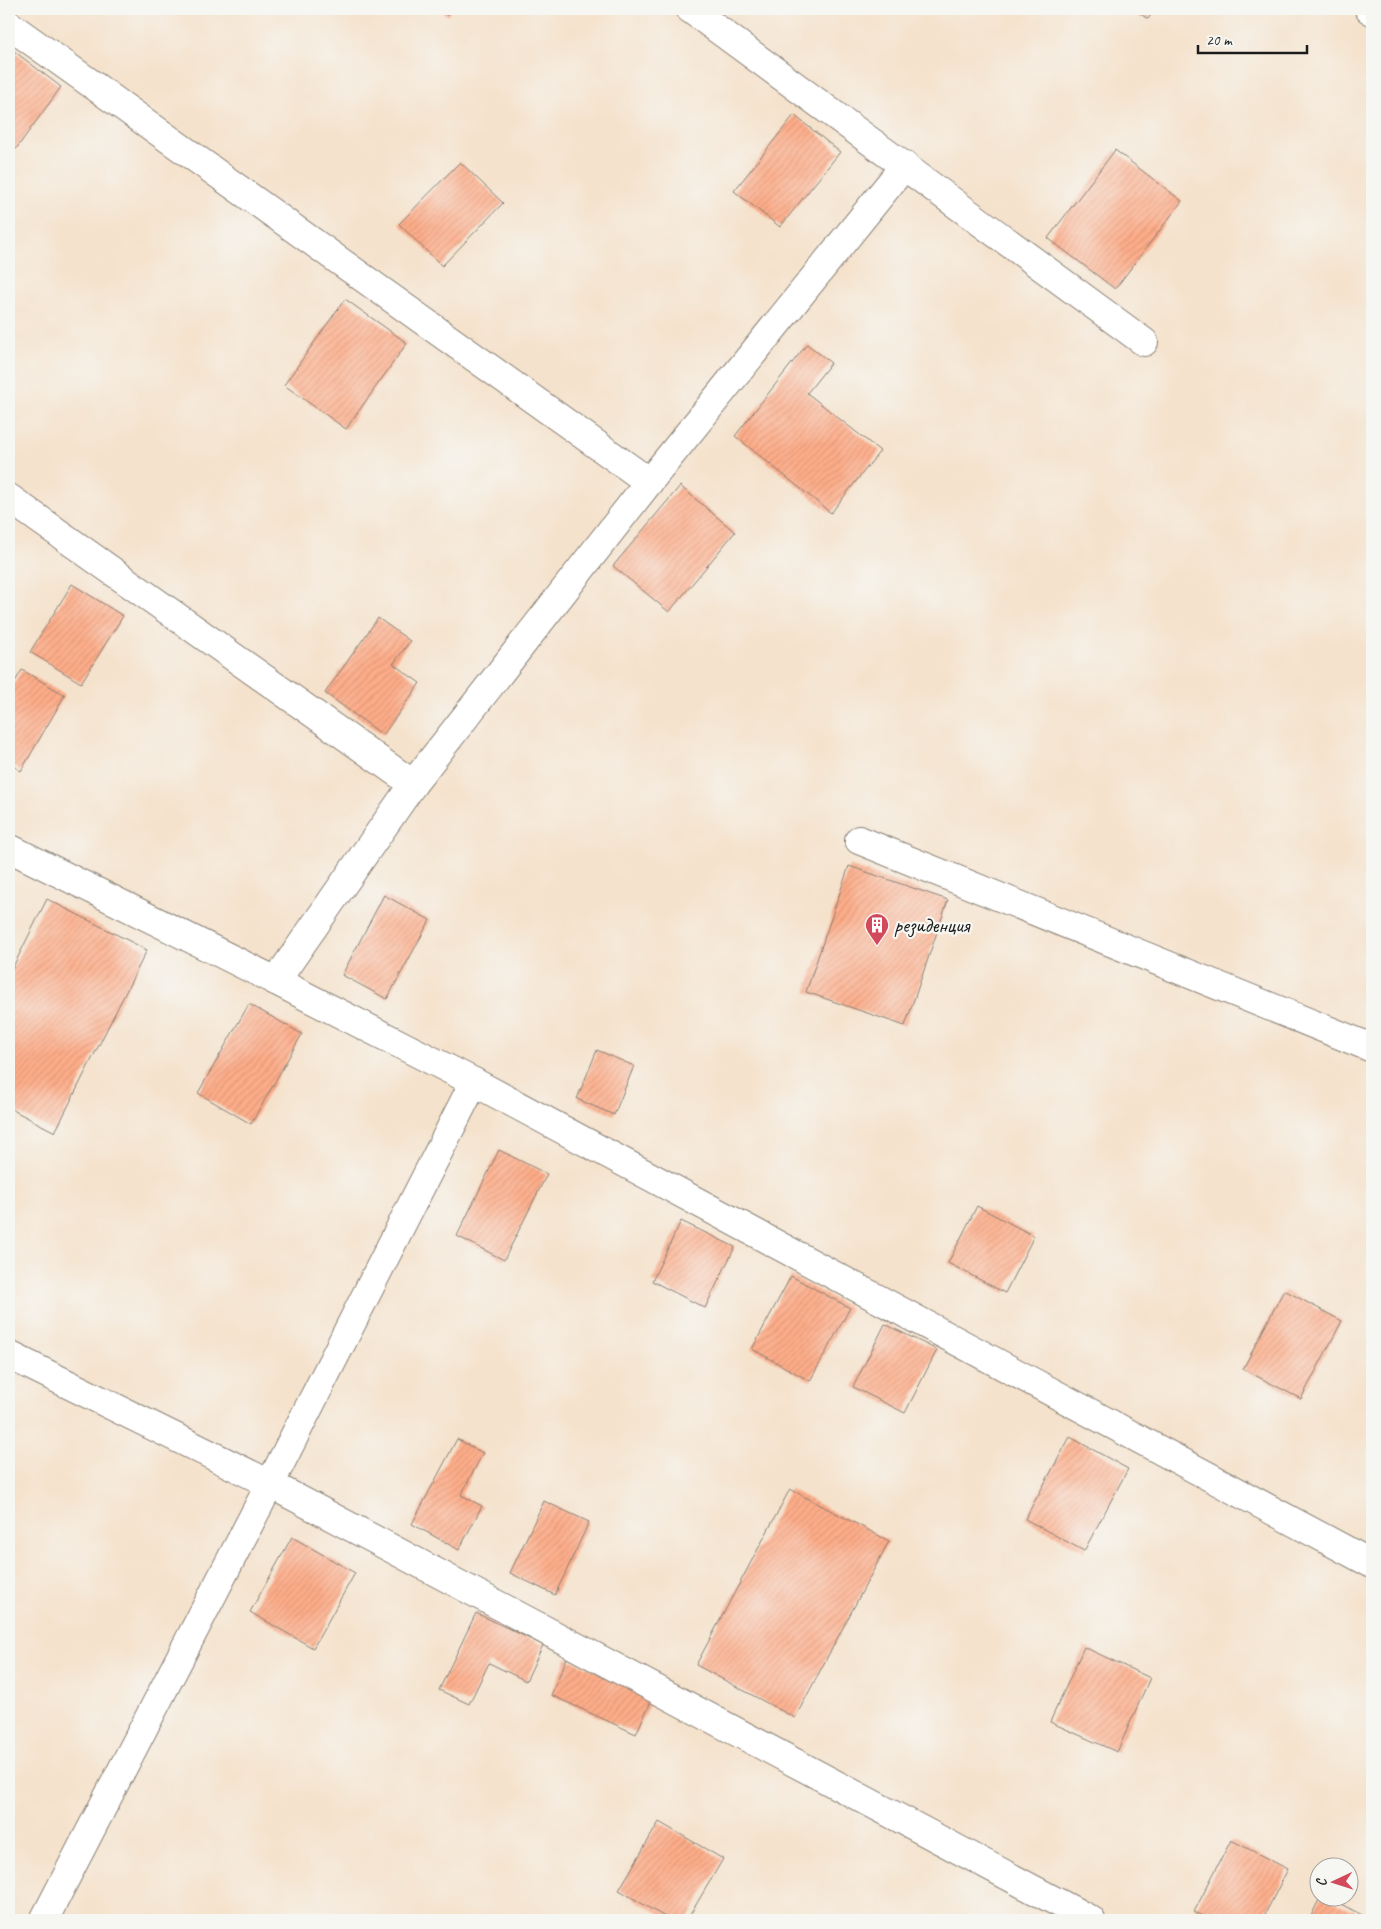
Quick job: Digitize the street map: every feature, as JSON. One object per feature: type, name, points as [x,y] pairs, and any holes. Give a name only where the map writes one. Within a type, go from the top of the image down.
[{"type":"street","points":[[690,9],[1144,342]]},
{"type":"street","points":[[9,25],[649,482]]},
{"type":"street","points":[[276,981],[414,784],[649,482],[905,165]]},
{"type":"street","points":[[9,498],[414,784]]},
{"type":"street","points":[[860,840],[1372,1048]]},
{"type":"street","points":[[9,848],[474,1082],[1372,1564]]},
{"type":"street","points":[[44,1920],[270,1484],[474,1082]]},
{"type":"street","points":[[9,1355],[270,1484],[1091,1920]]},
{"type":"building","points":[[438,9],[453,9],[448,16]]},
{"type":"building","points":[[1133,9],[1155,9],[1148,19]]},
{"type":"building","points":[[14,51],[61,87],[16,149],[9,144],[9,58]]},
{"type":"building","points":[[794,115],[840,152],[780,227],[734,191]]},
{"type":"building","points":[[1115,150],[1182,201],[1115,289],[1048,238]]},
{"type":"building","points":[[460,162],[503,203],[442,266],[399,224]]},
{"type":"building","points":[[345,299],[407,343],[346,429],[284,385]]},
{"type":"building","points":[[807,344],[831,363],[807,393],[880,451],[831,513],[735,436]]},
{"type":"building","points":[[680,486],[735,532],[669,612],[613,566]]},
{"type":"building","points":[[72,584],[123,616],[81,683],[30,652]]},
{"type":"building","points":[[378,618],[410,641],[393,664],[420,683],[383,735],[325,693]]},
{"type":"building","points":[[22,670],[65,695],[21,771],[9,763],[9,692]]},
{"type":"building","name":"резиденция","points":[[849,866],[948,900],[905,1026],[806,992]]},
{"type":"building","points":[[384,895],[430,920],[387,999],[342,975]]},
{"type":"building","points":[[47,899],[147,950],[55,1132],[9,1108],[9,975]]},
{"type":"building","points":[[249,1004],[302,1034],[251,1124],[198,1093]]},
{"type":"building","points":[[597,1050],[634,1066],[614,1115],[577,1099]]},
{"type":"building","points":[[499,1150],[547,1174],[504,1260],[457,1236]]},
{"type":"building","points":[[977,1206],[1034,1236],[1005,1293],[948,1263]]},
{"type":"building","points":[[681,1221],[735,1247],[705,1308],[652,1281]]},
{"type":"building","points":[[791,1276],[850,1308],[810,1381],[752,1349]]},
{"type":"building","points":[[1284,1290],[1342,1321],[1301,1399],[1243,1369]]},
{"type":"building","points":[[885,1324],[937,1350],[905,1413],[853,1387]]},
{"type":"building","points":[[1070,1437],[1128,1469],[1084,1551],[1025,1519]]},
{"type":"building","points":[[457,1439],[483,1453],[461,1495],[482,1506],[459,1550],[412,1524]]},
{"type":"building","points":[[790,1489],[889,1541],[795,1718],[696,1665]]},
{"type":"building","points":[[544,1501],[589,1522],[555,1595],[510,1573]]},
{"type":"building","points":[[292,1537],[355,1573],[313,1648],[250,1612]]},
{"type":"building","points":[[476,1613],[543,1645],[526,1681],[489,1663],[469,1704],[439,1690]]},
{"type":"building","points":[[1084,1647],[1150,1678],[1117,1752],[1050,1722]]},
{"type":"building","points":[[567,1658],[653,1697],[636,1734],[551,1695]]},
{"type":"building","points":[[659,1822],[723,1859],[687,1920],[670,1920],[619,1890]]},
{"type":"building","points":[[1231,1840],[1288,1869],[1262,1920],[1211,1920],[1194,1912]]},
{"type":"building","points":[[1316,1906],[1345,1906],[1372,1920],[1309,1920]]},
{"type":"place","name":"резиденция","points":[[877,946]]}]
